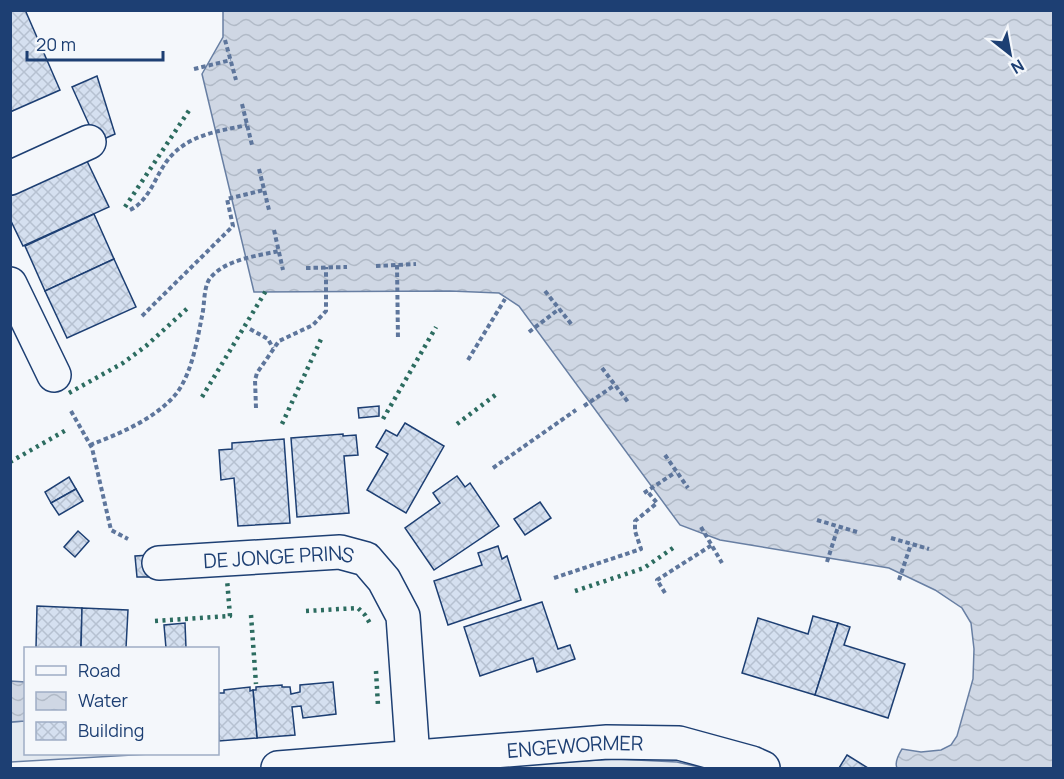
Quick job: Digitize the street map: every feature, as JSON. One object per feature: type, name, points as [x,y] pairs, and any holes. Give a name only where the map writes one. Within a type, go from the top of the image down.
[{"type":"street","points":[[10,178],[88,142]]},
{"type":"street","points":[[10,284],[54,375]]},
{"type":"street","name":"DE JONGE PRINS","points":[[159,563],[340,552],[366,559],[384,580],[403,616],[413,758]]},
{"type":"street","name":"ENGEWORMER","points":[[278,768],[607,742],[679,743],[763,768]]},
{"type":"path","points":[[225,40],[236,80]]},
{"type":"path","points":[[194,69],[231,60]]},
{"type":"path","points":[[242,104],[252,145]]},
{"type":"path","points":[[130,210],[143,201],[171,155],[186,143],[201,136],[247,125]]},
{"type":"path","points":[[259,170],[269,210]]},
{"type":"path","points":[[142,316],[233,226],[227,199],[264,190]]},
{"type":"path","points":[[273,230],[283,270]]},
{"type":"path","points":[[90,445],[128,429],[161,407],[176,393],[189,368],[199,332],[206,286],[213,274],[242,260],[279,251]]},
{"type":"path","points":[[376,266],[416,264]]},
{"type":"path","points":[[397,265],[398,340]]},
{"type":"path","points":[[256,408],[255,380],[273,349],[285,337],[313,325],[326,311],[326,267]]},
{"type":"path","points":[[306,268],[347,267]]},
{"type":"path","points":[[545,291],[572,325]]},
{"type":"path","points":[[468,360],[505,299]]},
{"type":"path","points":[[529,332],[559,309]]},
{"type":"path","points":[[250,329],[268,339],[273,349]]},
{"type":"path","points":[[602,368],[628,402]]},
{"type":"path","points":[[54,375],[90,445],[111,530],[151,555],[159,563]]},
{"type":"path","points":[[584,406],[615,385]]},
{"type":"path","points":[[493,468],[576,410]]},
{"type":"path","points":[[665,455],[688,488]]},
{"type":"path","points":[[554,578],[641,549],[635,531],[635,521],[657,503],[646,492],[676,472]]},
{"type":"path","points":[[818,520],[857,532]]},
{"type":"path","points":[[827,562],[838,526]]},
{"type":"path","points":[[701,527],[722,563]]},
{"type":"path","points":[[891,538],[929,549]]},
{"type":"path","points":[[899,580],[911,544]]},
{"type":"path","points":[[665,593],[657,580],[712,545]]},
{"type":"shaded area","points":[[24,721],[24,755],[133,755],[11,762],[10,722]]},
{"type":"shaded area","points":[[616,759],[677,762],[703,768],[454,768]]},
{"type":"water","points":[[223,11],[1053,11],[1053,768],[897,768],[896,761],[902,749],[921,752],[941,750],[951,745],[957,736],[973,679],[974,649],[971,623],[962,608],[935,590],[889,568],[720,540],[680,525],[519,306],[499,293],[254,292],[202,74],[223,37]]},
{"type":"water","points":[[10,681],[24,682],[24,721],[11,722]]},
{"type":"building","points":[[10,10],[29,10],[26,12],[60,90],[10,112]]},
{"type":"building","points":[[97,76],[115,134],[97,142],[72,87]]},
{"type":"building","points":[[87,161],[109,207],[23,246],[10,219],[10,196]]},
{"type":"building","points":[[94,214],[114,259],[45,291],[25,246]]},
{"type":"building","points":[[114,259],[136,307],[67,338],[45,291]]},
{"type":"building","points":[[379,406],[379,416],[359,418],[358,408]]},
{"type":"building","points":[[405,423],[444,446],[406,513],[367,490],[388,454],[376,447],[386,430],[397,436]]},
{"type":"building","points":[[343,434],[343,436],[356,435],[358,455],[344,456],[349,513],[297,517],[291,438]]},
{"type":"building","points":[[284,439],[290,523],[238,526],[234,478],[221,480],[219,450],[232,449],[232,443]]},
{"type":"building","points":[[457,476],[465,487],[470,483],[499,526],[434,570],[405,528],[440,503],[433,493]]},
{"type":"building","points":[[69,477],[76,489],[51,503],[45,492]]},
{"type":"building","points":[[76,489],[83,501],[59,515],[51,503]]},
{"type":"building","points":[[540,502],[551,518],[525,535],[514,519]]},
{"type":"building","points":[[78,531],[89,541],[75,557],[64,547]]},
{"type":"building","points":[[498,546],[502,559],[507,556],[521,600],[448,625],[434,581],[482,565],[478,553]]},
{"type":"building","points":[[150,555],[151,577],[137,577],[135,556]]},
{"type":"building","points":[[542,602],[558,649],[570,645],[575,659],[537,672],[533,658],[480,676],[464,627]]},
{"type":"building","points":[[37,606],[82,608],[81,647],[36,647]]},
{"type":"building","points":[[82,608],[128,610],[126,647],[81,647]]},
{"type":"building","points":[[813,616],[838,623],[815,695],[742,673],[758,618],[808,634]]},
{"type":"building","points":[[185,623],[186,647],[166,647],[164,625]]},
{"type":"building","points":[[838,623],[850,627],[844,645],[905,664],[888,718],[815,695]]},
{"type":"building","points":[[333,682],[336,714],[303,718],[301,706],[292,707],[295,735],[257,738],[253,690],[256,690],[256,687],[282,685],[282,687],[290,687],[291,694],[300,692],[300,685]]},
{"type":"building","points":[[250,687],[250,691],[253,690],[257,738],[219,741],[219,693],[224,693],[224,690]]},
{"type":"building","points":[[847,755],[868,768],[839,768]]},
{"type":"hedge","points":[[125,207],[190,109]]},
{"type":"hedge","points":[[202,397],[267,289]]},
{"type":"hedge","points":[[69,393],[123,363],[146,346],[190,306]]},
{"type":"hedge","points":[[383,419],[436,327]]},
{"type":"hedge","points":[[282,424],[322,337]]},
{"type":"hedge","points":[[457,424],[498,393]]},
{"type":"hedge","points":[[10,462],[68,429]]},
{"type":"hedge","points":[[575,591],[644,568],[673,548]]},
{"type":"hedge","points":[[155,621],[230,616],[227,579]]},
{"type":"hedge","points":[[306,611],[358,608],[371,625]]},
{"type":"hedge","points":[[251,615],[256,684]]},
{"type":"hedge","points":[[376,671],[378,706]]}]
